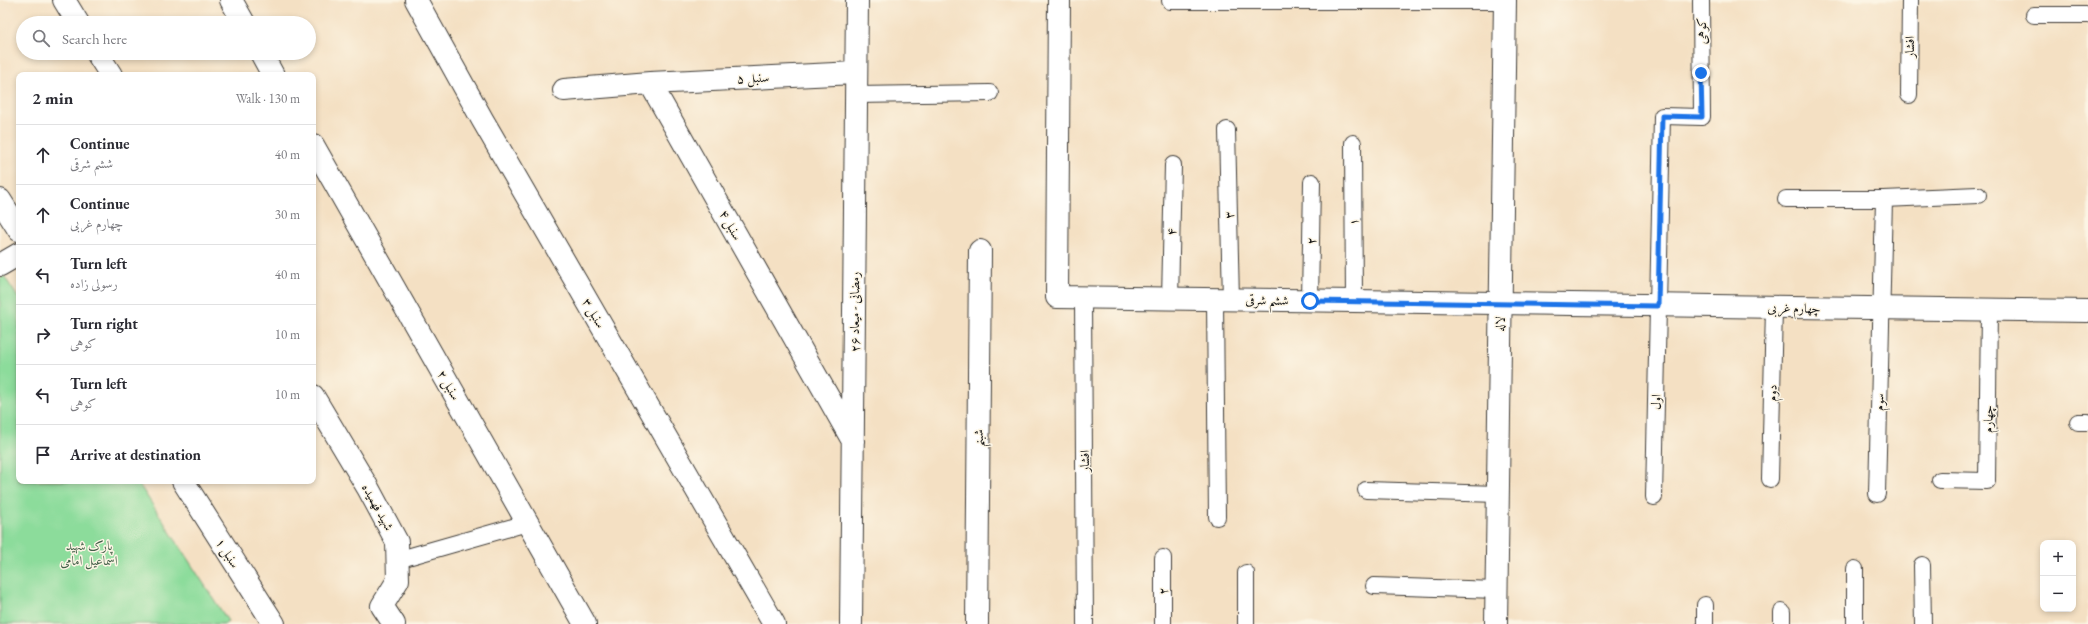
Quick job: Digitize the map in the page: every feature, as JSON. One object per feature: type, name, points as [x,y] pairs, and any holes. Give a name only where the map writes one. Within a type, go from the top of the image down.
[{"type":"street","points":[[64,0],[74,16]]},
{"type":"street","points":[[231,0],[240,16]]},
{"type":"street","name":"سنبل ۳","points":[[416,0],[482,119],[774,624]]},
{"type":"street","name":"رمضانی - میعاد ۲۶","points":[[851,624],[854,442],[855,73],[857,0]]},
{"type":"street","name":"ششم شرقی","points":[[1059,0],[1057,297],[1501,304]]},
{"type":"street","name":"لاله","points":[[1496,624],[1505,0]]},
{"type":"street","points":[[101,60],[109,72]]},
{"type":"street","points":[[265,60],[271,72]]},
{"type":"street","name":"سنبل ۵","points":[[650,83],[855,73]]},
{"type":"street","points":[[564,90],[650,83]]},
{"type":"street","name":"سنبل ۴","points":[[650,83],[854,442]]},
{"type":"street","name":"سنبل ۲","points":[[316,150],[585,624]]},
{"type":"street","points":[[0,200],[16,225]]},
{"type":"street","name":"شبنم","points":[[977,624],[980,251]]},
{"type":"street","points":[[0,265],[16,256]]},
{"type":"street","name":"چهارم غربی","points":[[1501,304],[2088,311]]},
{"type":"street","name":"شهید فهمیده","points":[[316,401],[368,488],[397,542],[398,580],[382,606],[394,624]]},
{"type":"street","name":"سنبل ۱","points":[[185,484],[270,623]]},
{"type":"lane","points":[[1170,1],[1505,0]]},
{"type":"lane","name":"کوهی","points":[[1662,116],[1702,117],[1701,0]]},
{"type":"lane","name":"افشار","points":[[1909,95],[1910,0]]},
{"type":"lane","points":[[2034,16],[2057,7],[2088,15]]},
{"type":"lane","points":[[855,95],[990,93]]},
{"type":"lane","name":"اول","points":[[1654,497],[1662,116]]},
{"type":"lane","name":"۳","points":[[1217,517],[1227,130]]},
{"type":"lane","name":"۱","points":[[1353,143],[1354,302]]},
{"type":"lane","name":"۴","points":[[1170,299],[1173,165]]},
{"type":"lane","name":"۲","points":[[1310,301],[1312,182]]},
{"type":"lane","points":[[1786,199],[1884,199],[1978,195]]},
{"type":"lane","name":"سوم","points":[[1877,494],[1884,199]]},
{"type":"lane","name":"افشار","points":[[1083,298],[1085,624]]},
{"type":"lane","name":"دوم","points":[[1770,479],[1774,308]]},
{"type":"lane","name":"چهارم","points":[[1940,480],[1987,481],[1989,310]]},
{"type":"lane","points":[[1366,490],[1498,494]]},
{"type":"lane","points":[[397,560],[527,523]]},
{"type":"lane","name":"۲","points":[[1163,558],[1163,624]]},
{"type":"lane","points":[[1922,565],[1923,624]]},
{"type":"lane","points":[[1855,570],[1855,624]]},
{"type":"lane","points":[[1246,573],[1246,624]]},
{"type":"lane","points":[[1374,586],[1497,590]]},
{"type":"lane","points":[[1705,606],[1705,624]]},
{"type":"green space","name":"پارک شهید اسماعیل امامی","points":[[4,276],[16,294],[16,484],[139,484],[228,621],[224,624],[0,624],[0,278]]},
{"type":"route","points":[[1310,301],[1658,306],[1662,116],[1702,117],[1701,73]]}]
